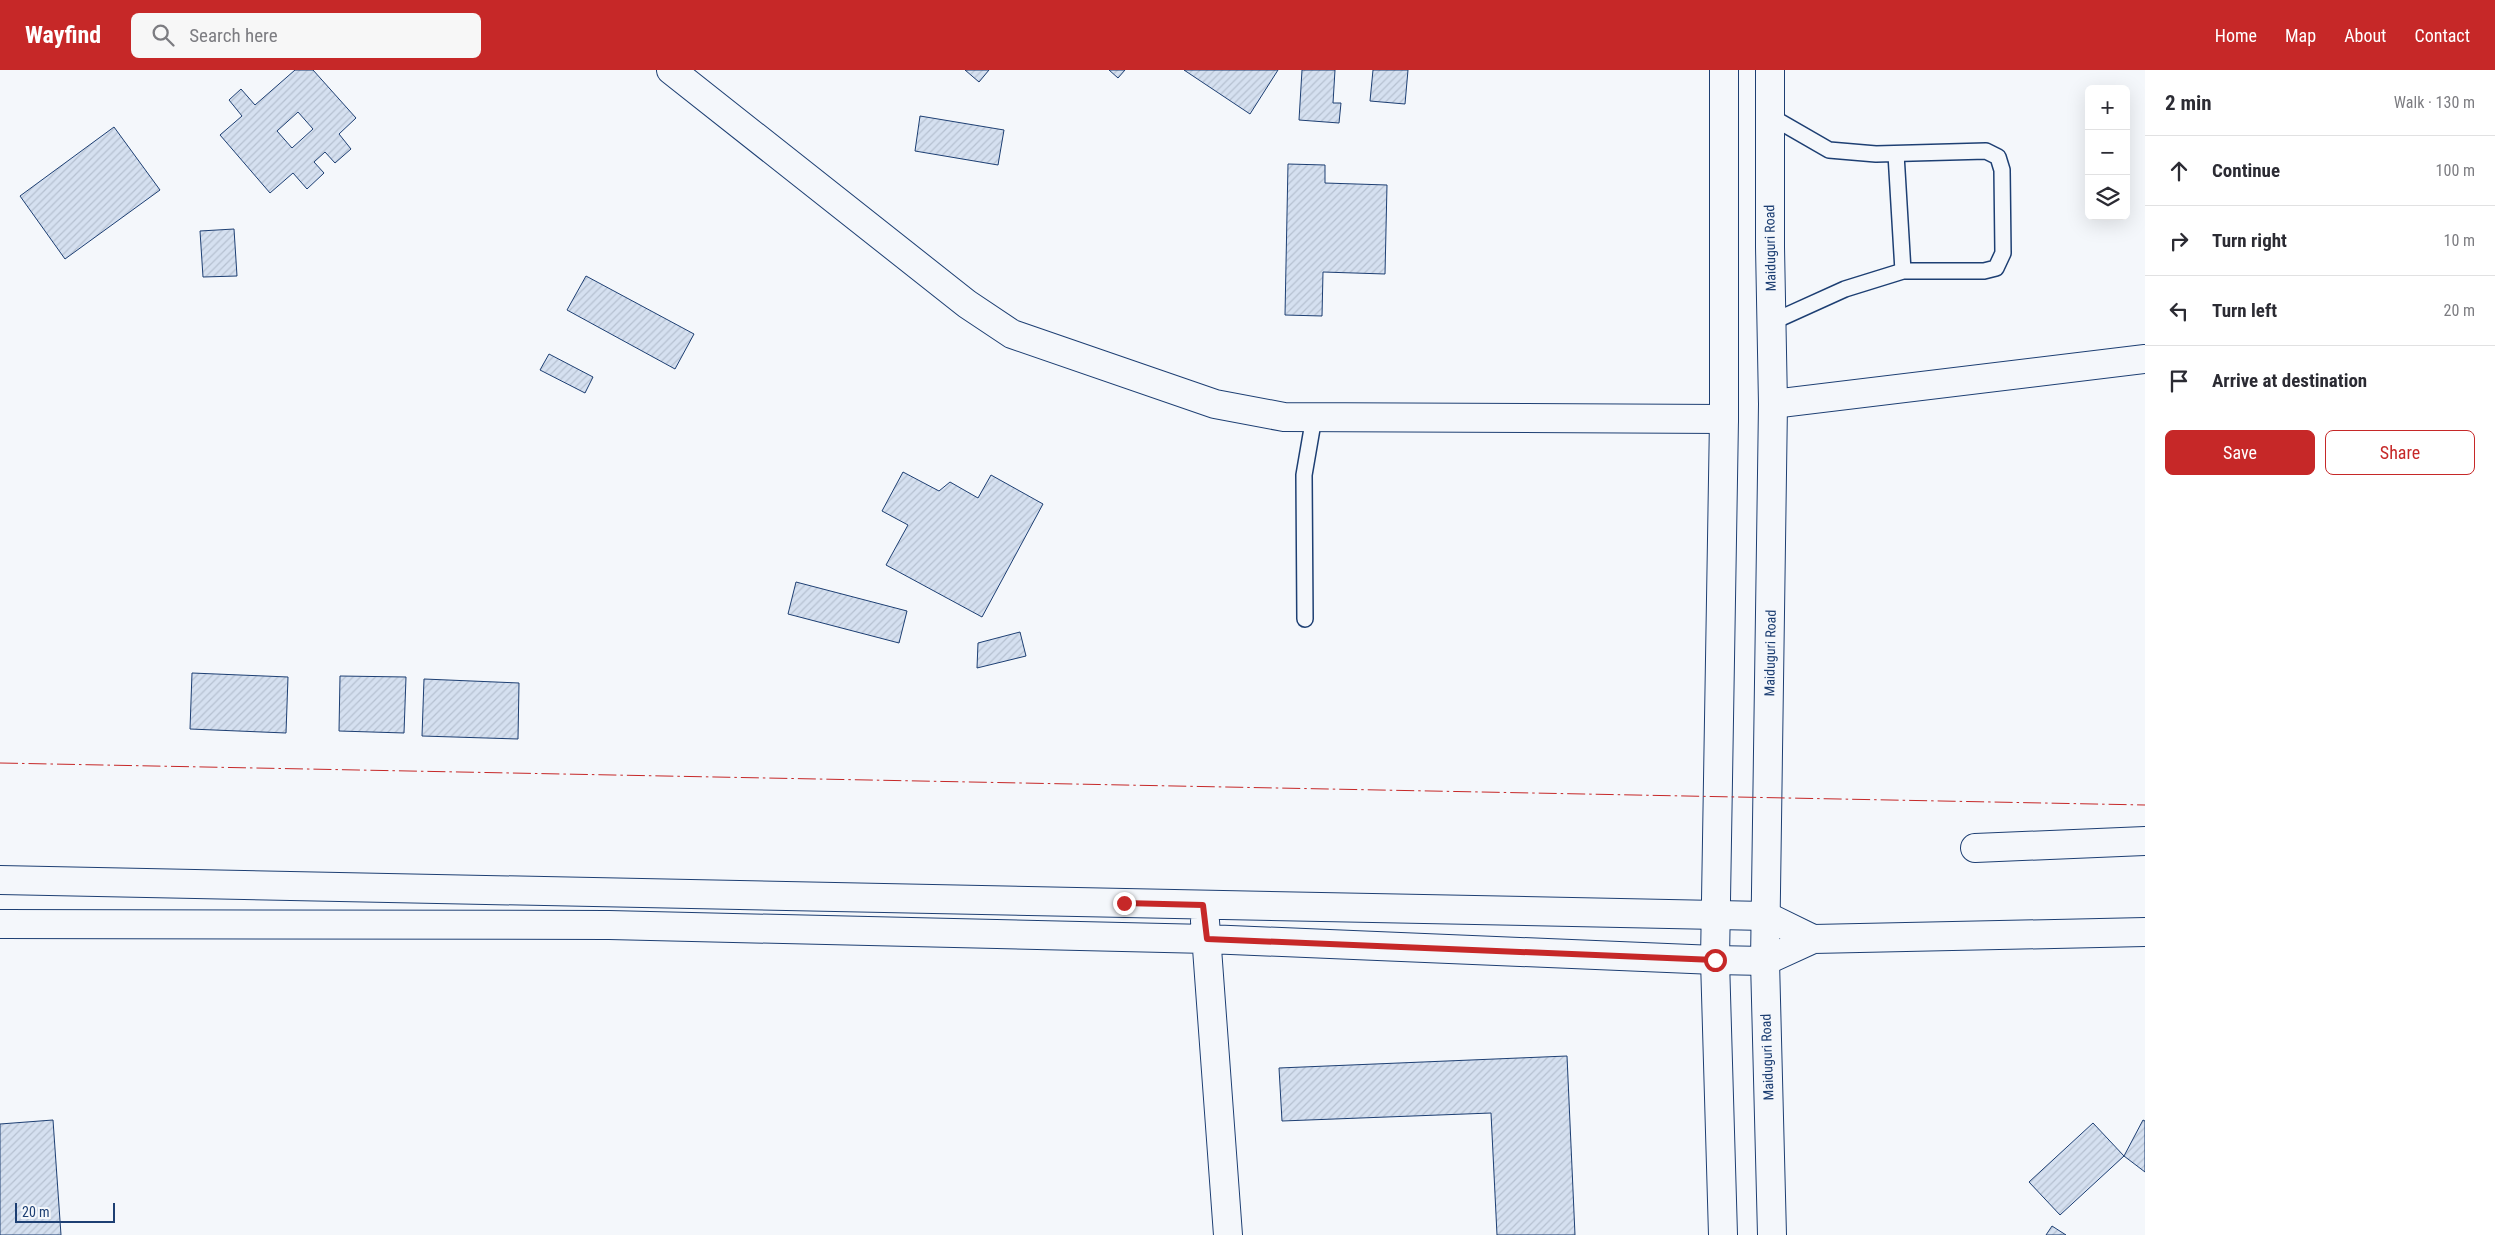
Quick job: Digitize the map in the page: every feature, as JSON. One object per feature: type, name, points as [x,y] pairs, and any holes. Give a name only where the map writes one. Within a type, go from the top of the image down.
[{"type":"main road","points":[[671,70],[967,304],[1012,334],[1215,404],[1284,417],[1724,419]]},
{"type":"main road","points":[[1723,1235],[1715,960],[1724,419],[1724,70]]},
{"type":"main road","name":"Maiduguri Road","points":[[1770,70],[1774,404],[1765,960],[1772,1235]]},
{"type":"main road","points":[[1774,404],[2145,359]]},
{"type":"main road","points":[[1975,848],[2145,842]]},
{"type":"main road","points":[[0,880],[1766,916],[1812,939]]},
{"type":"main road","points":[[1203,905],[1228,1235]]},
{"type":"main road","points":[[0,924],[609,925],[1207,939],[1715,960],[1765,960],[1812,939],[2145,932]]},
{"type":"lane","points":[[1770,116],[1829,150],[1896,154],[1986,150],[1998,157],[2002,170],[2003,253],[1996,268],[1984,271],[1903,271],[1845,289],[1772,322]]},
{"type":"lane","points":[[1896,154],[1903,271]]},
{"type":"lane","points":[[1305,620],[1304,475],[1314,417]]},
{"type":"building","points":[[295,70],[313,70],[356,118],[339,134],[351,149],[335,163],[325,152],[314,162],[324,173],[307,189],[293,173],[270,193],[220,135],[242,116],[229,100],[241,89],[255,105]],"holes":[[[298,112],[313,129],[292,148],[277,131]]]},
{"type":"building","points":[[965,70],[989,70],[979,82]]},
{"type":"building","points":[[1109,70],[1125,70],[1118,78]]},
{"type":"building","points":[[1184,70],[1278,70],[1250,114]]},
{"type":"building","points":[[1302,70],[1335,70],[1333,103],[1341,103],[1339,123],[1299,120]]},
{"type":"building","points":[[1373,70],[1408,70],[1405,104],[1370,101]]},
{"type":"building","points":[[920,116],[1004,130],[998,165],[915,151]]},
{"type":"building","points":[[114,127],[160,190],[65,259],[20,196]]},
{"type":"building","points":[[1288,164],[1325,165],[1325,183],[1387,185],[1385,274],[1323,272],[1322,316],[1285,315]]},
{"type":"building","points":[[234,229],[237,276],[203,277],[200,231]]},
{"type":"building","points":[[586,276],[694,334],[675,369],[567,310]]},
{"type":"building","points":[[549,354],[593,377],[585,393],[540,370]]},
{"type":"building","points":[[903,472],[939,491],[950,482],[978,498],[991,475],[1043,504],[982,617],[886,565],[908,525],[882,511]]},
{"type":"building","points":[[796,582],[907,611],[899,643],[788,614]]},
{"type":"building","points":[[1020,632],[1026,656],[977,668],[978,643]]},
{"type":"building","points":[[192,673],[288,677],[286,733],[190,729]]},
{"type":"building","points":[[340,676],[406,677],[404,733],[339,731]]},
{"type":"building","points":[[424,679],[519,683],[518,739],[422,736]]},
{"type":"building","points":[[1567,1056],[1575,1235],[1497,1235],[1491,1113],[1282,1121],[1279,1068]]},
{"type":"building","points":[[53,1120],[61,1235],[0,1235],[0,1124]]},
{"type":"building","points":[[2143,1120],[2145,1121],[2145,1172],[2124,1156]]},
{"type":"building","points":[[2093,1123],[2124,1156],[2060,1215],[2029,1182]]},
{"type":"building","points":[[2052,1226],[2066,1235],[2046,1235]]},
{"type":"power","points":[[0,763],[2145,805]]},
{"type":"route","points":[[1124,903],[1203,905],[1207,939],[1715,960]]}]
